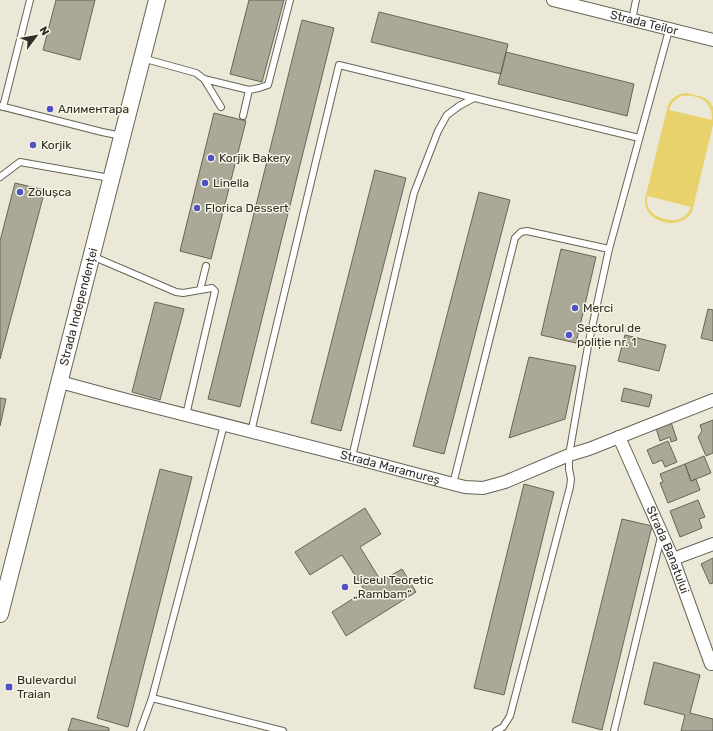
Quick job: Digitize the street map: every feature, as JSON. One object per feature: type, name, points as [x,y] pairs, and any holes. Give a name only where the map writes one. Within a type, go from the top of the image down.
[{"type":"main road","name":"Strada Independenței","points":[[0,614],[157,0]]},
{"type":"street","name":"Strada Teilor","points":[[553,0],[713,40]]},
{"type":"street","name":"Strada Maramureș","points":[[60,382],[453,484],[465,487],[483,488],[505,482],[569,455],[589,449],[713,400]]},
{"type":"street","name":"Strada Banatului","points":[[619,437],[673,559],[711,664]]},
{"type":"street","points":[[673,559],[713,544]]},
{"type":"lane","points":[[30,0],[1,107],[122,136]]},
{"type":"lane","points":[[204,79],[249,90],[268,85],[290,0]]},
{"type":"lane","points":[[632,20],[636,0]]},
{"type":"lane","points":[[496,731],[503,727],[510,716],[572,479],[569,469],[569,455],[588,346],[609,249],[669,30]]},
{"type":"lane","points":[[142,58],[196,73],[204,79],[221,107]]},
{"type":"lane","points":[[250,432],[339,65],[639,138]]},
{"type":"lane","points":[[242,116],[249,90]]},
{"type":"lane","points":[[352,457],[414,193],[438,132],[447,115],[459,106],[474,98]]},
{"type":"lane","points":[[0,177],[20,162],[112,178]]},
{"type":"lane","points":[[453,484],[515,238],[520,232],[527,231],[609,249]]},
{"type":"lane","points":[[92,256],[176,292],[183,293],[212,288],[215,291],[186,415]]},
{"type":"lane","points":[[200,290],[206,266]]},
{"type":"lane","points":[[140,731],[152,698],[224,425]]},
{"type":"lane","points":[[614,731],[662,534]]},
{"type":"lane","points":[[152,698],[283,731]]},
{"type":"shaded area","points":[[686,93],[703,97],[709,101],[713,107],[713,125],[692,212],[679,222],[671,223],[656,219],[650,214],[646,207],[645,199],[668,105],[673,98]],"holes":[[[682,96],[694,96],[703,100],[710,108],[712,120],[669,110],[677,98]],[[648,196],[691,207],[687,214],[681,219],[665,219],[651,212],[648,206]]]},
{"type":"building","points":[[56,0],[95,0],[80,60],[43,50]]},
{"type":"building","points":[[249,0],[284,0],[262,82],[230,74]]},
{"type":"building","points":[[379,12],[508,44],[501,74],[371,42]]},
{"type":"building","points":[[302,20],[334,28],[240,407],[208,399]]},
{"type":"building","points":[[506,52],[634,84],[627,116],[498,84]]},
{"type":"building","points":[[214,113],[246,121],[211,259],[180,251]]},
{"type":"building","points":[[375,170],[406,178],[341,431],[311,423]]},
{"type":"building","points":[[15,183],[45,190],[0,359],[0,241]]},
{"type":"building","points":[[479,192],[510,200],[444,454],[413,446]]},
{"type":"building","points":[[561,249],[596,257],[576,343],[541,335]]},
{"type":"building","points":[[155,302],[184,309],[160,400],[132,392]]},
{"type":"building","points":[[708,309],[713,310],[713,341],[701,338]]},
{"type":"building","points":[[625,335],[666,345],[659,371],[618,361]]},
{"type":"building","points":[[529,357],[576,366],[565,419],[509,438]]},
{"type":"building","points":[[624,388],[652,395],[649,407],[621,401]]},
{"type":"building","points":[[0,398],[6,399],[0,426]]},
{"type":"building","points":[[713,420],[713,453],[706,456],[698,437],[702,431],[700,425]]},
{"type":"building","points":[[671,422],[677,440],[671,442],[670,437],[660,441],[656,428]]},
{"type":"building","points":[[668,441],[677,462],[665,467],[662,460],[653,464],[647,450]]},
{"type":"building","points":[[704,456],[711,473],[691,481],[685,464]]},
{"type":"building","points":[[685,464],[691,481],[696,479],[700,490],[668,503],[660,483],[663,482],[660,474]]},
{"type":"building","points":[[160,469],[192,477],[128,727],[97,718]]},
{"type":"building","points":[[524,484],[554,492],[504,695],[474,688]]},
{"type":"building","points":[[698,500],[705,517],[699,519],[702,528],[680,537],[670,511]]},
{"type":"building","points":[[365,508],[381,534],[360,547],[381,581],[402,569],[416,592],[346,636],[332,612],[365,591],[342,555],[310,575],[295,552]]},
{"type":"building","points":[[622,519],[652,526],[602,730],[572,722]]},
{"type":"building","points":[[713,558],[713,583],[710,584],[701,564]]},
{"type":"building","points":[[654,662],[700,675],[690,713],[713,719],[713,731],[681,731],[685,715],[644,704]]},
{"type":"building","points":[[72,718],[109,728],[109,731],[68,731]]},
{"type":"place","name":"Алиментара","points":[[50,109]]},
{"type":"place","name":"Korjik","points":[[33,145]]},
{"type":"place","name":"Korjik Bakery","points":[[211,158]]},
{"type":"place","name":"Linella","points":[[205,183]]},
{"type":"place","name":"Zolușca","points":[[20,192]]},
{"type":"place","name":"Florica Dessert","points":[[197,208]]},
{"type":"place","name":"Merci","points":[[575,308]]},
{"type":"place","name":"Sectorul de poliție nr. 1","points":[[569,335]]},
{"type":"place","name":"Liceul Teoretic „Rambam“","points":[[345,587]]},
{"type":"place","name":"Bulevardul Traian","points":[[9,687]]}]
